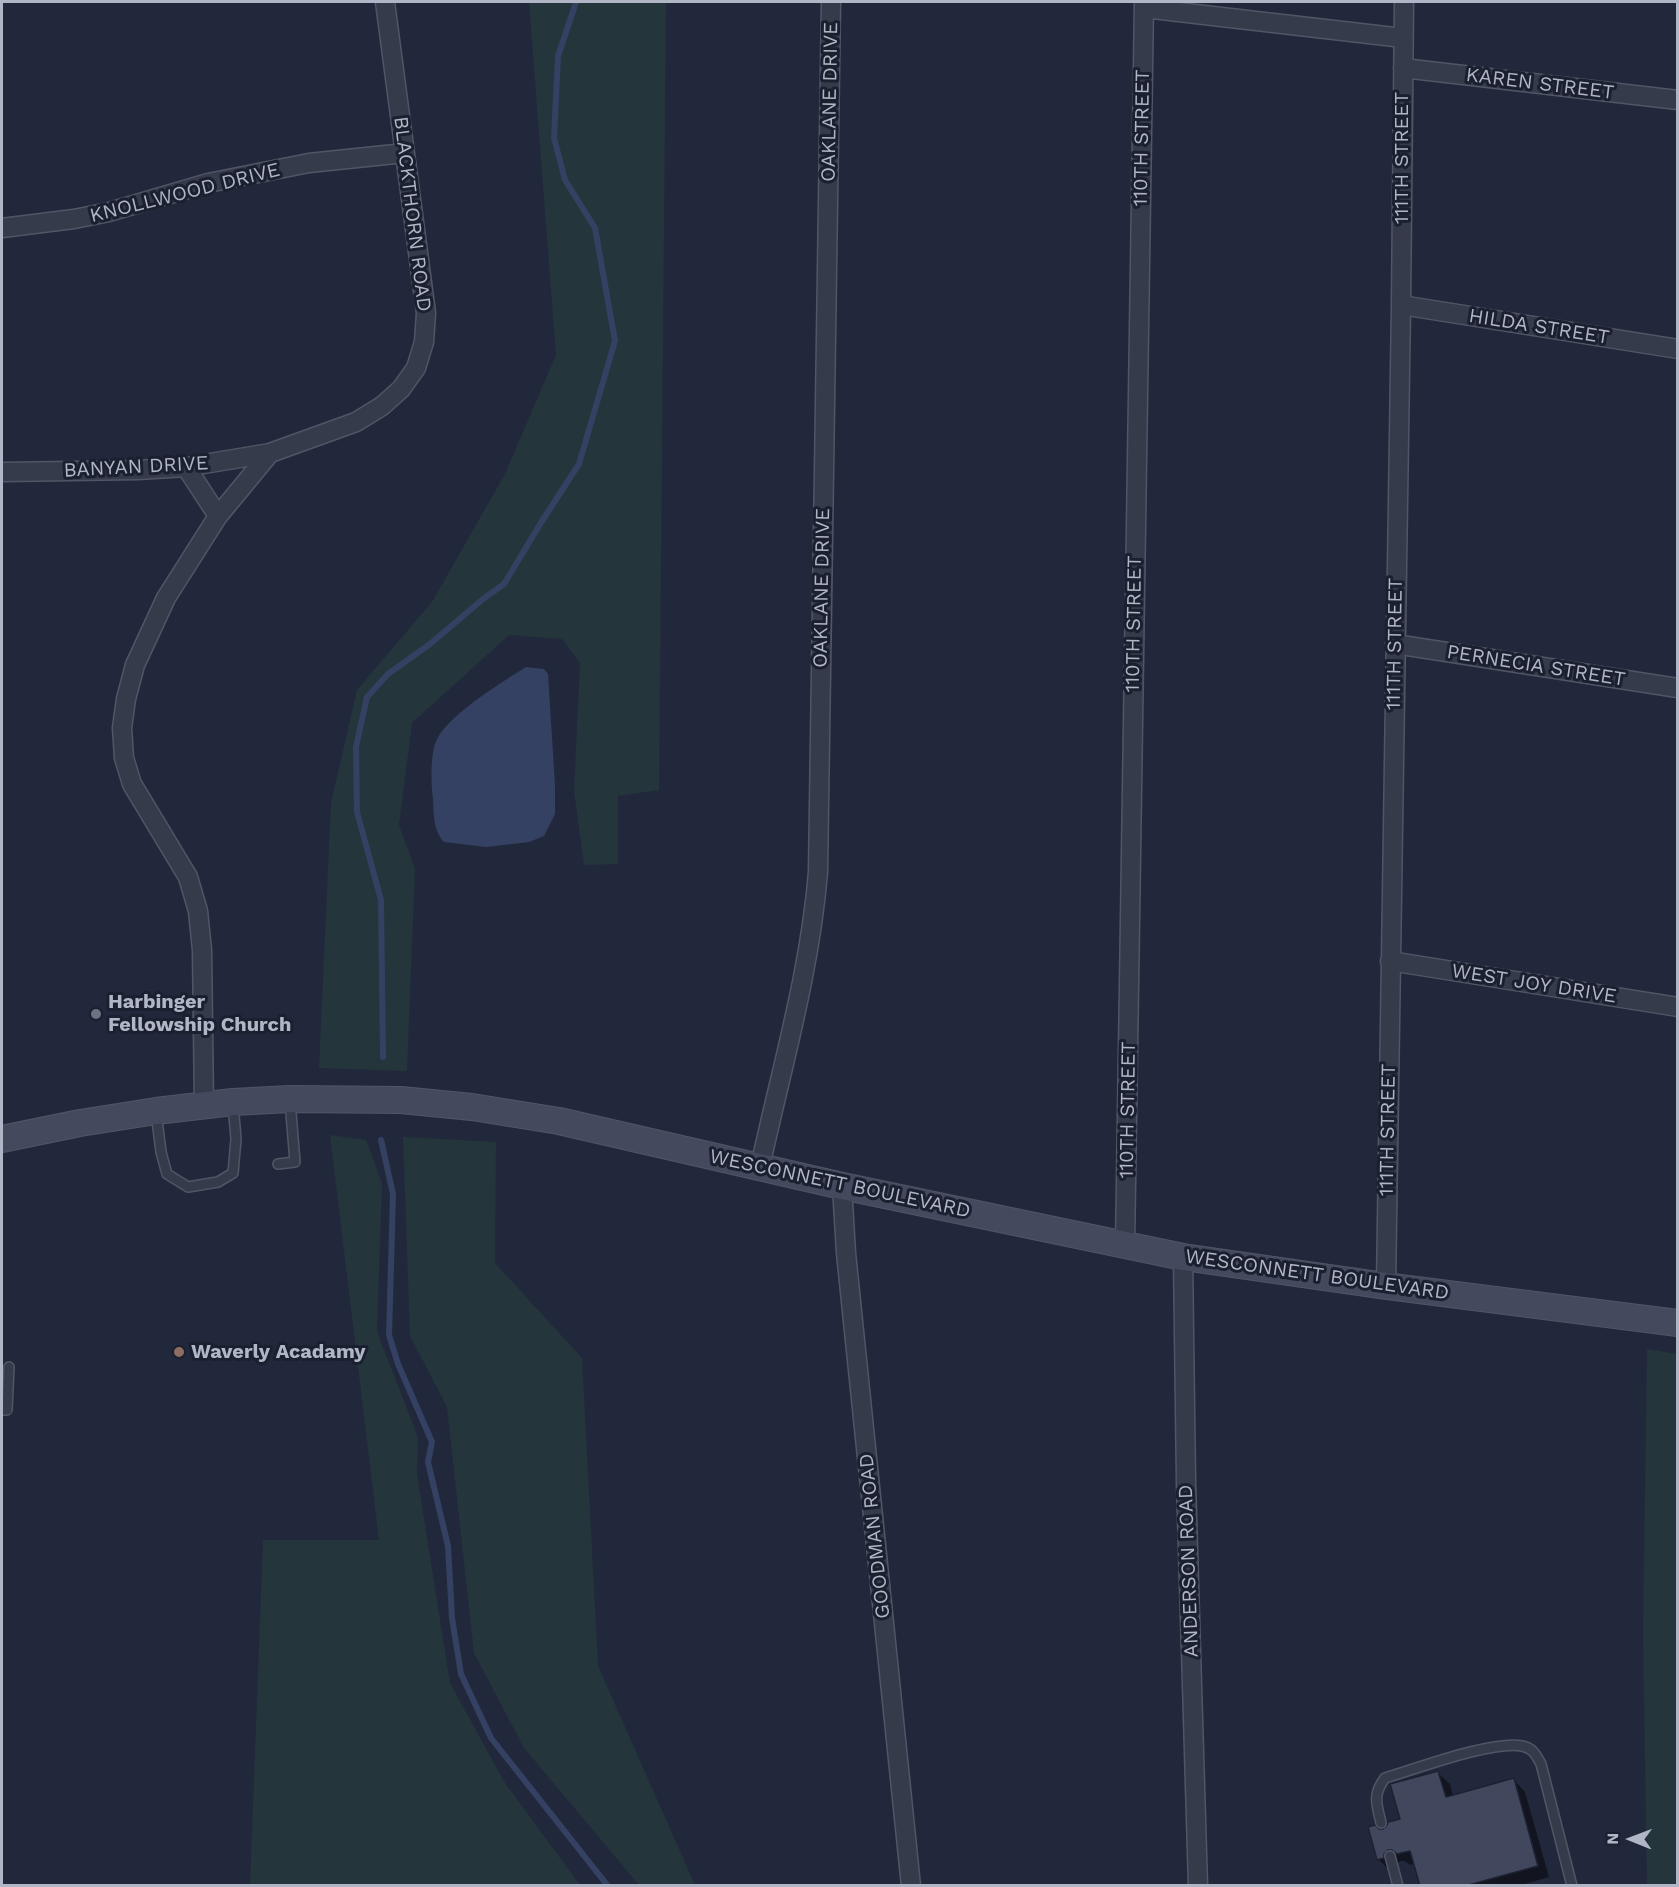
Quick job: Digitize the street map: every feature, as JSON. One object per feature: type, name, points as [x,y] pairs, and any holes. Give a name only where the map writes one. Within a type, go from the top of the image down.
[{"type":"street","name":"BLACKTHORN ROAD","points":[[270,453],[356,422],[382,406],[402,389],[416,368],[424,342],[426,313],[385,2]]},
{"type":"street","name":"OAKLANE DRIVE","points":[[760,1167],[807,962],[815,915],[818,872],[831,2]]},
{"type":"street","name":"111TH STREET","points":[[1386,1286],[1404,2]]},
{"type":"street","points":[[1144,5],[1403,38]]},
{"type":"street","name":"110TH STREET","points":[[1125,1246],[1144,5]]},
{"type":"street","name":"KAREN STREET","points":[[1403,68],[1677,100]]},
{"type":"street","name":"KNOLLWOOD DRIVE","points":[[2,228],[86,217],[208,183],[309,164],[405,153]]},
{"type":"street","name":"HILDA STREET","points":[[1401,305],[1677,349]]},
{"type":"street","points":[[204,1105],[202,950],[198,911],[188,877],[132,784],[124,758],[122,728],[126,699],[135,665],[166,598],[218,516],[270,453]]},
{"type":"street","name":"BANYAN DRIVE","points":[[2,472],[186,467],[270,453]]},
{"type":"street","points":[[186,467],[218,516]]},
{"type":"street","name":"PERNECIA STREET","points":[[1395,644],[1677,688]]},
{"type":"street","name":"WEST JOY DRIVE","points":[[1390,961],[1677,1007]]},
{"type":"street","name":"WESCONNETT BOULEVARD","points":[[2,1139],[80,1123],[233,1102],[290,1099],[401,1100],[472,1107],[559,1121],[842,1186],[1184,1257],[1386,1286],[1677,1323]]},
{"type":"street","name":"GOODMAN ROAD","points":[[842,1186],[846,1252],[911,1886]]},
{"type":"street","name":"ANDERSON ROAD","points":[[1184,1257],[1186,1483],[1198,1886]]},
{"type":"lane","points":[[278,1164],[295,1162],[290,1099]]},
{"type":"lane","points":[[156,1111],[161,1152],[167,1174],[188,1188],[218,1182],[233,1173],[236,1139],[233,1102]]},
{"type":"lane","points":[[2,1410],[7,1410],[9,1367]]},
{"type":"lane","points":[[1381,1823],[1376,1801],[1377,1788],[1384,1778],[1475,1752],[1506,1745],[1524,1746],[1533,1750],[1541,1764],[1572,1886]]},
{"type":"lane","points":[[1390,1856],[1398,1886]]},
{"type":"shaded area","points":[[529,2],[666,2],[659,790],[618,796],[618,864],[584,865],[574,791],[580,663],[562,639],[509,635],[412,723],[399,825],[415,869],[407,1071],[319,1068],[331,803],[357,690],[432,602],[505,474],[556,355]]},
{"type":"shaded area","points":[[330,1135],[366,1140],[382,1183],[377,1332],[418,1437],[417,1474],[450,1683],[505,1783],[580,1885],[250,1885],[263,1540],[379,1540]]},
{"type":"shaded area","points":[[403,1137],[496,1142],[495,1263],[582,1358],[598,1666],[695,1885],[639,1885],[524,1748],[474,1653],[447,1407],[410,1336]]},
{"type":"shaded area","points":[[1647,1349],[1677,1354],[1677,1885],[1647,1885],[1643,1634]]},
{"type":"water","points":[[526,667],[544,669],[548,674],[555,814],[544,836],[529,842],[486,847],[444,842],[436,827],[432,792],[432,760],[437,739],[453,719],[465,709]]},
{"type":"building","points":[[1438,1771],[1446,1797],[1514,1778],[1538,1866],[1465,1886],[1420,1886],[1410,1851],[1397,1854],[1388,1850],[1384,1858],[1377,1860],[1368,1827],[1375,1825],[1383,1829],[1388,1822],[1400,1819],[1390,1784]]},
{"type":"waterway","points":[[383,1057],[381,900],[357,812],[356,747],[367,697],[388,674],[430,644],[504,584],[579,464],[615,341],[595,228],[565,180],[554,138],[558,56],[576,2]]},
{"type":"waterway","points":[[381,1140],[393,1194],[389,1335],[398,1364],[432,1442],[428,1462],[448,1546],[452,1618],[461,1674],[491,1738],[608,1886]]},
{"type":"place","name":"Harbinger Fellowship Church","points":[[96,1014]]},
{"type":"place","name":"Waverly Acadamy","points":[[179,1352]]}]
